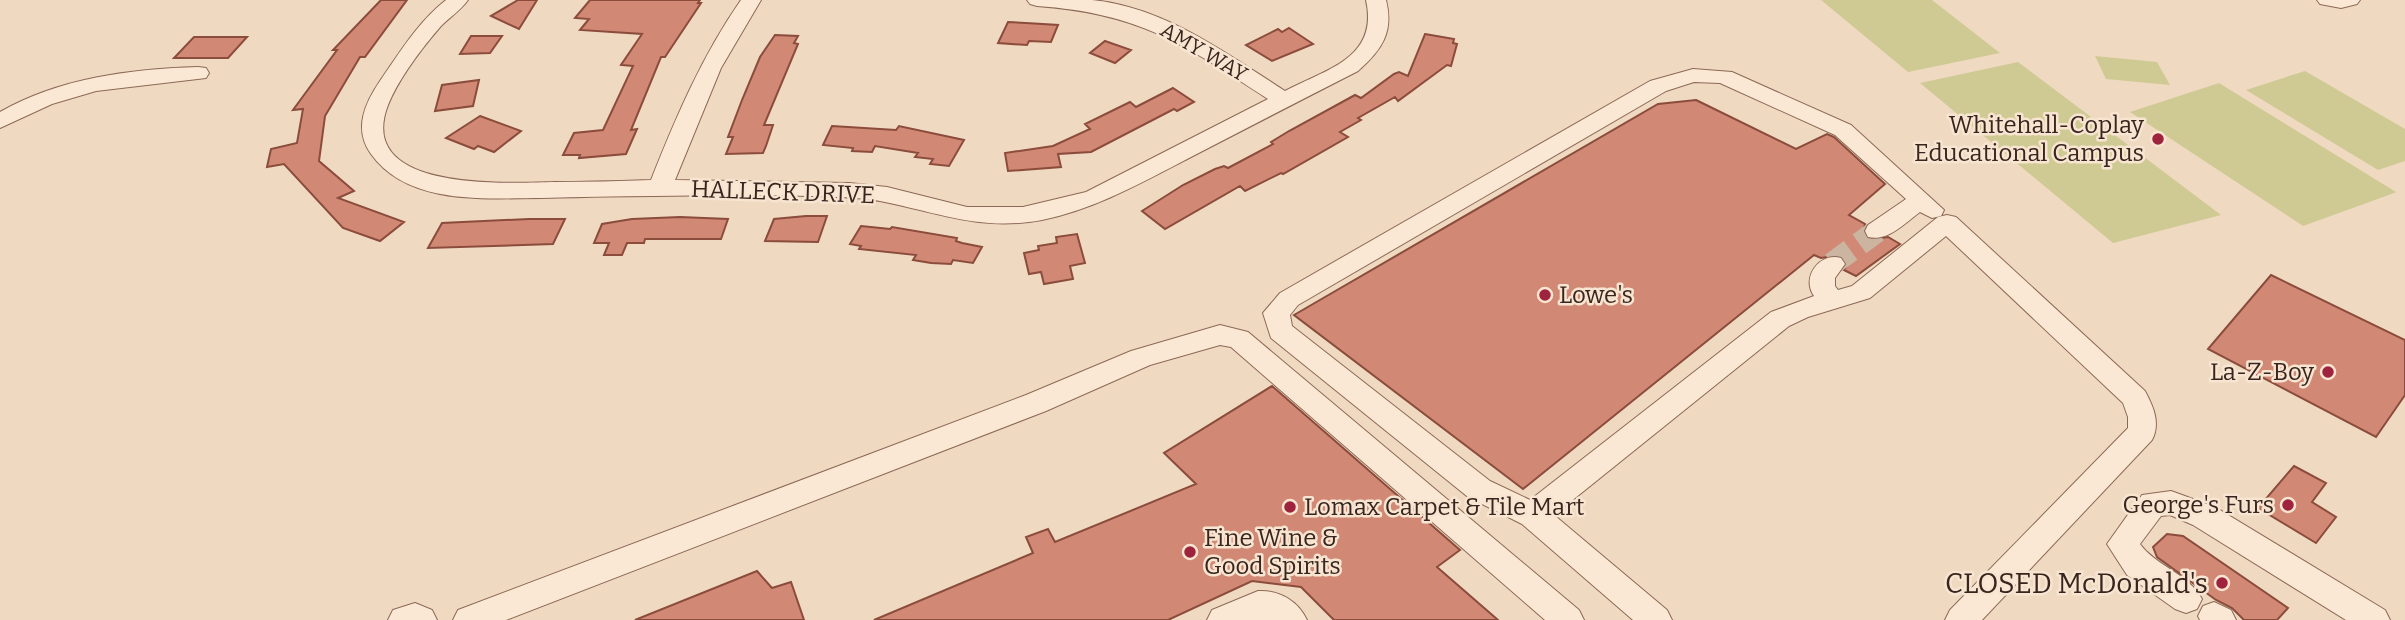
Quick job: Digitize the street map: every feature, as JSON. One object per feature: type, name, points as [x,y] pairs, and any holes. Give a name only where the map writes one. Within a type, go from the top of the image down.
[{"type":"street","name":"HALLECK DRIVE","points":[[458,0],[433,20],[379,99],[373,116],[372,132],[377,148],[385,159],[412,177],[456,189],[853,190],[975,216],[1034,214],[1070,206],[1094,197],[1350,66],[1366,52],[1378,35],[1381,23],[1377,0]]},
{"type":"street","points":[[660,188],[700,85],[730,29],[751,0]]},
{"type":"street","name":"AMY WAY","points":[[1037,0],[1084,5],[1140,18],[1199,45],[1283,100]]},
{"type":"street","points":[[2327,0],[2350,0]]},
{"type":"street","points":[[0,121],[26,106],[72,91],[139,76],[198,73]]},
{"type":"street","points":[[1656,620],[1533,515],[1479,489],[1280,331],[1276,313],[1289,299],[1658,86],[1693,75],[1724,77],[1843,130],[2135,398],[2142,417],[2141,432],[1961,620]]},
{"type":"street","points":[[1877,231],[1921,200]]},
{"type":"street","points":[[1533,515],[1780,319],[1799,310],[1861,292],[1947,223]]},
{"type":"street","points":[[1832,264],[1822,277],[1822,289],[1833,300]]},
{"type":"street","points":[[469,620],[1036,403],[1141,359],[1220,335],[1239,339],[1569,620]]},
{"type":"street","points":[[2186,599],[2138,566],[2122,544],[2153,504],[2171,503],[2204,516],[2359,616]]},
{"type":"street","points":[[1223,620],[1258,604],[1287,615]]},
{"type":"street","points":[[404,620],[415,617],[421,620]]},
{"type":"shaded area","points":[[1821,0],[1932,0],[2000,53],[1908,72]]},
{"type":"shaded area","points":[[2095,56],[2157,62],[2170,85],[2106,79]]},
{"type":"shaded area","points":[[2018,62],[2221,215],[2113,243],[1920,83]]},
{"type":"shaded area","points":[[2305,71],[2405,129],[2405,161],[2378,170],[2246,90]]},
{"type":"shaded area","points":[[2219,83],[2397,192],[2303,226],[2130,112]]},
{"type":"building","points":[[381,0],[407,0],[365,57],[360,57],[325,116],[319,161],[354,191],[338,198],[404,222],[380,241],[343,228],[284,164],[267,167],[271,149],[297,143],[303,109],[293,110],[337,50],[333,50]]},
{"type":"building","points":[[518,0],[537,0],[519,29],[491,16]]},
{"type":"building","points":[[590,0],[700,0],[698,3],[701,3],[665,57],[661,57],[631,130],[637,129],[626,154],[579,158],[580,155],[563,155],[574,133],[603,130],[633,66],[621,65],[642,34],[580,30],[589,19],[575,18]]},
{"type":"building","points":[[1008,22],[1058,25],[1051,42],[1029,41],[1027,45],[998,43]]},
{"type":"building","points":[[1289,28],[1313,44],[1272,61],[1246,45],[1278,29],[1282,32]]},
{"type":"building","points":[[1425,34],[1454,39],[1453,43],[1457,44],[1451,66],[1447,65],[1398,101],[1395,97],[1358,118],[1361,120],[1340,132],[1348,137],[1283,174],[1245,191],[1240,186],[1165,229],[1142,211],[1183,185],[1215,169],[1224,166],[1228,168],[1273,144],[1271,142],[1289,131],[1355,95],[1361,98],[1394,74],[1399,72],[1408,76]]},
{"type":"building","points":[[775,35],[798,36],[794,43],[798,44],[764,125],[773,125],[766,146],[763,153],[726,154],[733,137],[728,137],[742,100],[760,57]]},
{"type":"building","points":[[471,36],[502,36],[490,53],[460,54]]},
{"type":"building","points":[[194,37],[247,37],[228,58],[174,58]]},
{"type":"building","points":[[1105,41],[1131,50],[1115,63],[1090,53]]},
{"type":"building","points":[[479,80],[473,106],[435,111],[442,85]]},
{"type":"building","points":[[1173,88],[1194,102],[1177,111],[1174,109],[1091,152],[1058,154],[1061,167],[1008,171],[1005,153],[1053,146],[1090,129],[1085,124],[1130,102],[1136,107]]},
{"type":"building","name":"Lowe's","points":[[1696,100],[1796,149],[1827,134],[1834,137],[1885,184],[1849,215],[1865,224],[1863,232],[1868,240],[1888,237],[1900,244],[1856,276],[1844,270],[1848,264],[1841,255],[1821,258],[1814,255],[1523,489],[1294,315],[1658,104]]},
{"type":"building","points":[[480,116],[521,131],[494,152],[478,146],[474,149],[446,138]]},
{"type":"building","points":[[832,126],[896,130],[899,126],[964,140],[949,166],[930,164],[933,159],[915,157],[918,153],[875,146],[872,152],[852,151],[853,148],[823,145]]},
{"type":"building","points":[[827,216],[818,242],[765,241],[774,219]]},
{"type":"building","points":[[565,219],[553,244],[428,248],[442,223]]},
{"type":"building","points":[[632,219],[728,219],[721,239],[645,239],[644,243],[627,243],[622,255],[604,255],[609,243],[594,243],[602,224]]},
{"type":"building","points":[[861,226],[892,227],[957,238],[956,241],[982,247],[973,263],[913,260],[916,255],[859,249],[861,246],[850,244]]},
{"type":"building","points":[[1077,234],[1085,263],[1070,266],[1073,279],[1044,284],[1041,272],[1029,274],[1024,253],[1039,250],[1038,246],[1057,243],[1056,237]]},
{"type":"building","name":"La-Z-Boy","points":[[2271,275],[2405,340],[2405,395],[2376,437],[2208,349]]},
{"type":"building","points":[[1272,386],[1460,550],[1437,567],[1498,620],[1334,620],[1301,587],[1252,581],[1168,620],[874,620],[1033,553],[1026,537],[1048,529],[1055,542],[1196,484],[1164,453]]},
{"type":"building","name":"George's Furs","points":[[2294,466],[2326,483],[2312,502],[2336,517],[2316,543],[2258,508]]},
{"type":"building","name":"CLOSED McDonald's","points":[[2167,534],[2183,536],[2288,608],[2277,620],[2244,620],[2232,608],[2216,600],[2157,557],[2153,547]]},
{"type":"building","points":[[757,571],[772,588],[791,582],[804,620],[635,620]]},
{"type":"tunnel","points":[[1832,264],[1877,231]]},
{"type":"place","name":"Whitehall-Coplay Educational Campus","points":[[2158,139]]},
{"type":"place","name":"Lowe's","points":[[1545,295]]},
{"type":"place","name":"La-Z-Boy","points":[[2328,372]]},
{"type":"place","name":"George's Furs","points":[[2288,505]]},
{"type":"place","name":"Lomax Carpet & Tile Mart","points":[[1290,507]]},
{"type":"place","name":"Fine Wine & Good Spirits","points":[[1190,552]]},
{"type":"place","name":"CLOSED McDonald's","points":[[2222,583]]}]
